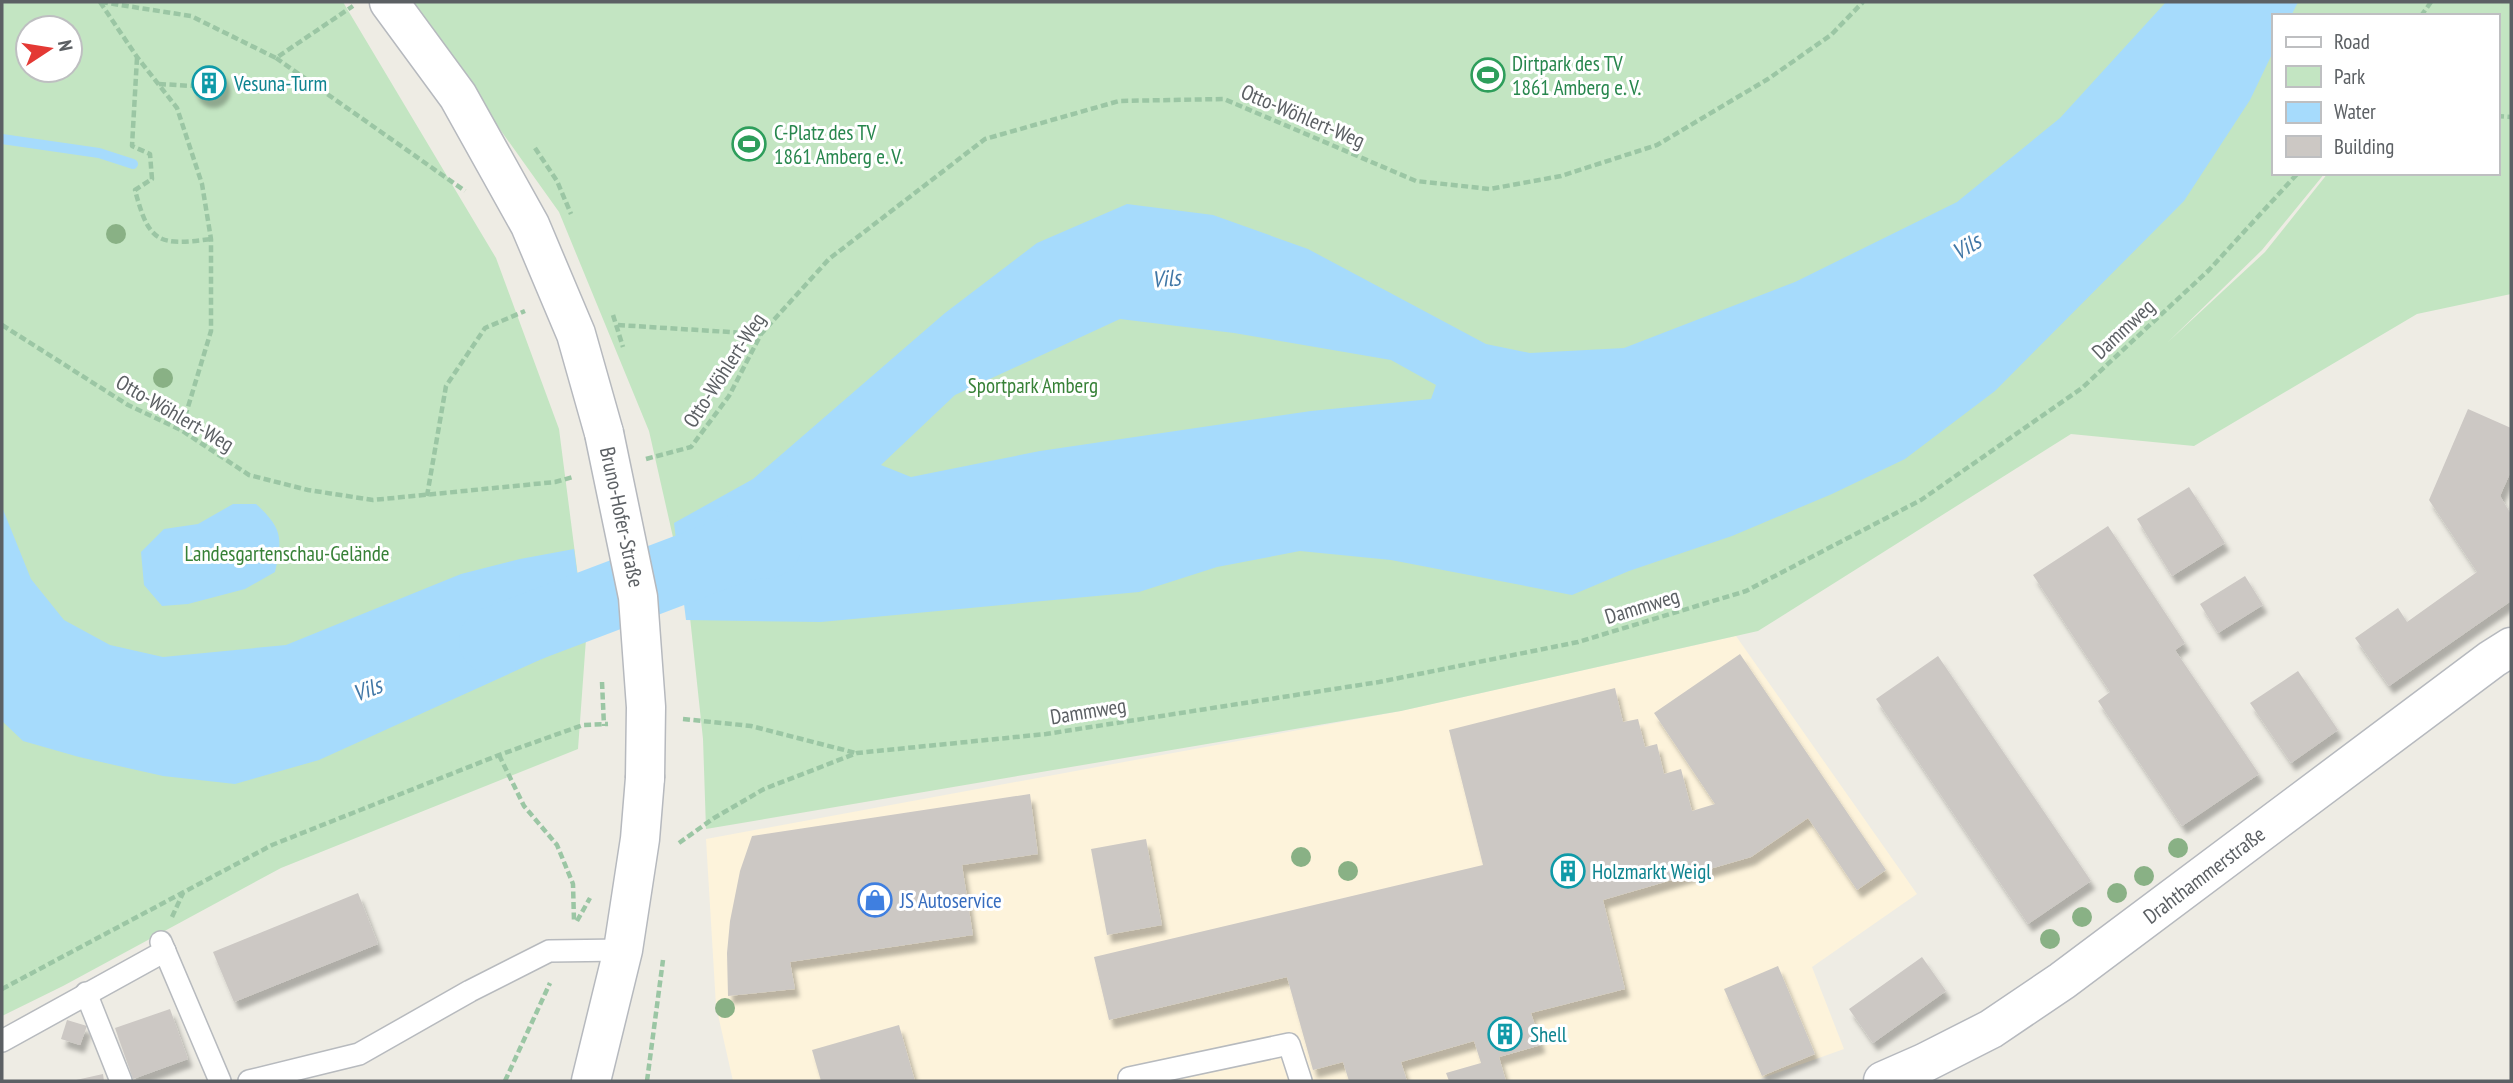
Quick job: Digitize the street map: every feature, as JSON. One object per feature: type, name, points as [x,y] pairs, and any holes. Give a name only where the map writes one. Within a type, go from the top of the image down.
[{"type":"main road","name":"Bruno-Hofer-Straße","points":[[363,5],[458,96],[530,225],[576,334],[604,433],[638,597],[646,707],[645,778],[640,839],[624,950],[591,1081]]},
{"type":"main road","name":"Drahthammerstraße","points":[[1883,1081],[1991,1029],[2062,981],[2511,647]]},
{"type":"lane","points":[[2,1041],[163,946],[220,1081]]},
{"type":"lane","points":[[249,1081],[359,1054],[470,991],[548,951],[624,950]]},
{"type":"lane","points":[[86,993],[121,1081]]},
{"type":"lane","points":[[1129,1078],[1289,1044],[1301,1081]]},
{"type":"path","points":[[101,2],[177,108],[202,184],[211,239],[211,331],[181,430]]},
{"type":"path","points":[[101,2],[191,16],[276,58],[472,195],[465,183]]},
{"type":"path","name":"Otto-Wöhlert-Weg","points":[[691,447],[729,396],[761,334],[829,259],[985,139],[1119,101],[1224,99],[1416,181],[1490,189],[1561,176],[1657,145],[1768,79],[1831,35],[1863,2]]},
{"type":"path","points":[[276,58],[363,5]]},
{"type":"path","points":[[138,57],[132,146],[150,154],[152,178],[135,190],[142,216],[163,242],[182,243],[211,239]]},
{"type":"path","points":[[158,84],[192,86]]},
{"type":"path","name":"Dammweg","points":[[857,753],[1046,734],[1379,682],[1578,642],[1746,591],[1921,500],[2082,388],[2209,270],[2296,175]]},
{"type":"path","points":[[427,496],[446,386],[485,328],[526,311],[521,299]]},
{"type":"path","name":"Otto-Wöhlert-Weg","points":[[2,325],[128,405],[181,430],[249,475],[308,490],[373,500],[555,482]]},
{"type":"path","points":[[618,326],[761,334]]},
{"type":"path","points":[[574,470],[576,484]]},
{"type":"path","points":[[602,674],[604,727]]},
{"type":"path","points":[[671,720],[751,726],[857,753]]},
{"type":"path","points":[[2,989],[272,845],[499,755],[583,725],[621,723]]},
{"type":"path","points":[[679,843],[713,818],[764,789],[857,753]]},
{"type":"path","points":[[499,755],[524,806],[557,845],[573,884],[574,925],[505,1081]]},
{"type":"shaded area","points":[[1736,636],[1917,894],[1812,967],[1844,1049],[1754,1081],[733,1081],[716,1006],[706,839],[1401,711]]},
{"type":"green space","name":"Landesgartenschau-Gelände","points":[[2,2],[343,2],[496,258],[559,429],[586,639],[578,749],[281,868],[2,1016]]},
{"type":"green space","name":"Sportpark Amberg","points":[[409,2],[2511,2],[2511,294],[2417,314],[2194,446],[2071,434],[1758,631],[1401,711],[706,829],[703,739],[689,608],[649,431],[559,212]],"holes":[[[2272,14],[2499,14],[2499,175],[2326,175],[2265,252],[2168,342],[2262,250],[2323,175],[2272,175]]]},
{"type":"water","points":[[2166,2],[2298,2],[2292,14],[2272,14],[2272,54],[2250,100],[2184,201],[1995,391],[1905,459],[1832,494],[1732,536],[1629,571],[1572,595],[1391,560],[1300,551],[1217,567],[1139,592],[821,622],[686,620],[674,523],[753,479],[945,313],[1037,243],[1127,204],[1213,215],[1308,249],[1486,344],[1530,353],[1624,348],[1795,282],[1957,202],[2060,118]],"holes":[[[1120,319],[1234,333],[1391,360],[1436,385],[1431,399],[1311,411],[1040,451],[911,477],[881,465],[955,395]]]},
{"type":"water","points":[[233,504],[256,504],[276,527],[279,550],[275,572],[245,589],[188,604],[162,606],[144,585],[141,552],[164,529],[198,524]]},
{"type":"water","points":[[2,507],[31,579],[64,620],[110,645],[163,657],[286,645],[461,574],[574,549],[586,639],[319,760],[235,784],[163,776],[23,741],[2,721]]},
{"type":"building","name":"Vesuna-Turm","points":[[209,66],[221,71],[226,83],[221,95],[209,100],[197,95],[192,83],[197,71]]},
{"type":"building","points":[[2468,409],[2511,428],[2511,471],[2500,496],[2511,514],[2511,601],[2389,686],[2355,638],[2398,608],[2407,622],[2477,572],[2429,500]]},
{"type":"building","points":[[2189,487],[2225,543],[2172,576],[2137,519]]},
{"type":"building","points":[[2108,526],[2185,643],[2175,650],[2259,774],[2182,826],[2098,701],[2110,692],[2033,575]]},
{"type":"building","points":[[2245,576],[2263,605],[2218,633],[2200,604]]},
{"type":"building","name":"Holzmarkt Weigl","points":[[1740,654],[1886,870],[1857,890],[1808,818],[1751,857],[1603,900],[1625,989],[1531,1013],[1541,1045],[1499,1057],[1506,1081],[1449,1081],[1446,1073],[1481,1063],[1474,1041],[1401,1062],[1407,1081],[1349,1081],[1343,1062],[1313,1070],[1287,977],[1109,1020],[1094,957],[1483,865],[1449,730],[1615,688],[1623,722],[1638,719],[1645,747],[1657,744],[1664,774],[1681,769],[1692,811],[1715,804],[1654,713]]},
{"type":"building","points":[[1938,656],[2091,881],[2028,924],[1876,699]]},
{"type":"building","points":[[2298,671],[2338,730],[2291,763],[2250,703]]},
{"type":"building","name":"JS Autoservice","points":[[1030,794],[1038,854],[962,865],[973,935],[790,962],[795,989],[728,996],[727,953],[730,921],[740,871],[752,836]]},
{"type":"building","points":[[1146,839],[1162,925],[1107,935],[1091,849]]},
{"type":"building","points":[[358,893],[378,944],[234,1002],[213,952]]},
{"type":"building","points":[[1922,957],[1946,991],[1873,1043],[1849,1009]]},
{"type":"building","points":[[1778,966],[1815,1054],[1762,1076],[1724,989]]},
{"type":"building","points":[[170,1009],[188,1059],[133,1079],[115,1028]]},
{"type":"building","points":[[67,1020],[87,1026],[80,1045],[61,1039]]},
{"type":"building","points":[[899,1025],[915,1081],[821,1081],[812,1050]]},
{"type":"building","points":[[103,1074],[104,1081],[76,1081],[76,1080]]},
{"type":"waterway","points":[[2,139],[99,153],[133,164]]},
{"type":"waterway","name":"Vils","points":[[493,641],[744,546],[768,544]]},
{"type":"place","name":"Dirtpark des TV 1861 Amberg e. V.","points":[[1488,75]]},
{"type":"place","name":"Vesuna-Turm","points":[[209,83]]},
{"type":"place","name":"C-Platz des TV 1861 Amberg e. V.","points":[[749,144]]},
{"type":"place","name":"Holzmarkt Weigl","points":[[1568,871]]},
{"type":"place","name":"JS Autoservice","points":[[875,900]]},
{"type":"place","name":"Shell","points":[[1505,1034]]}]
